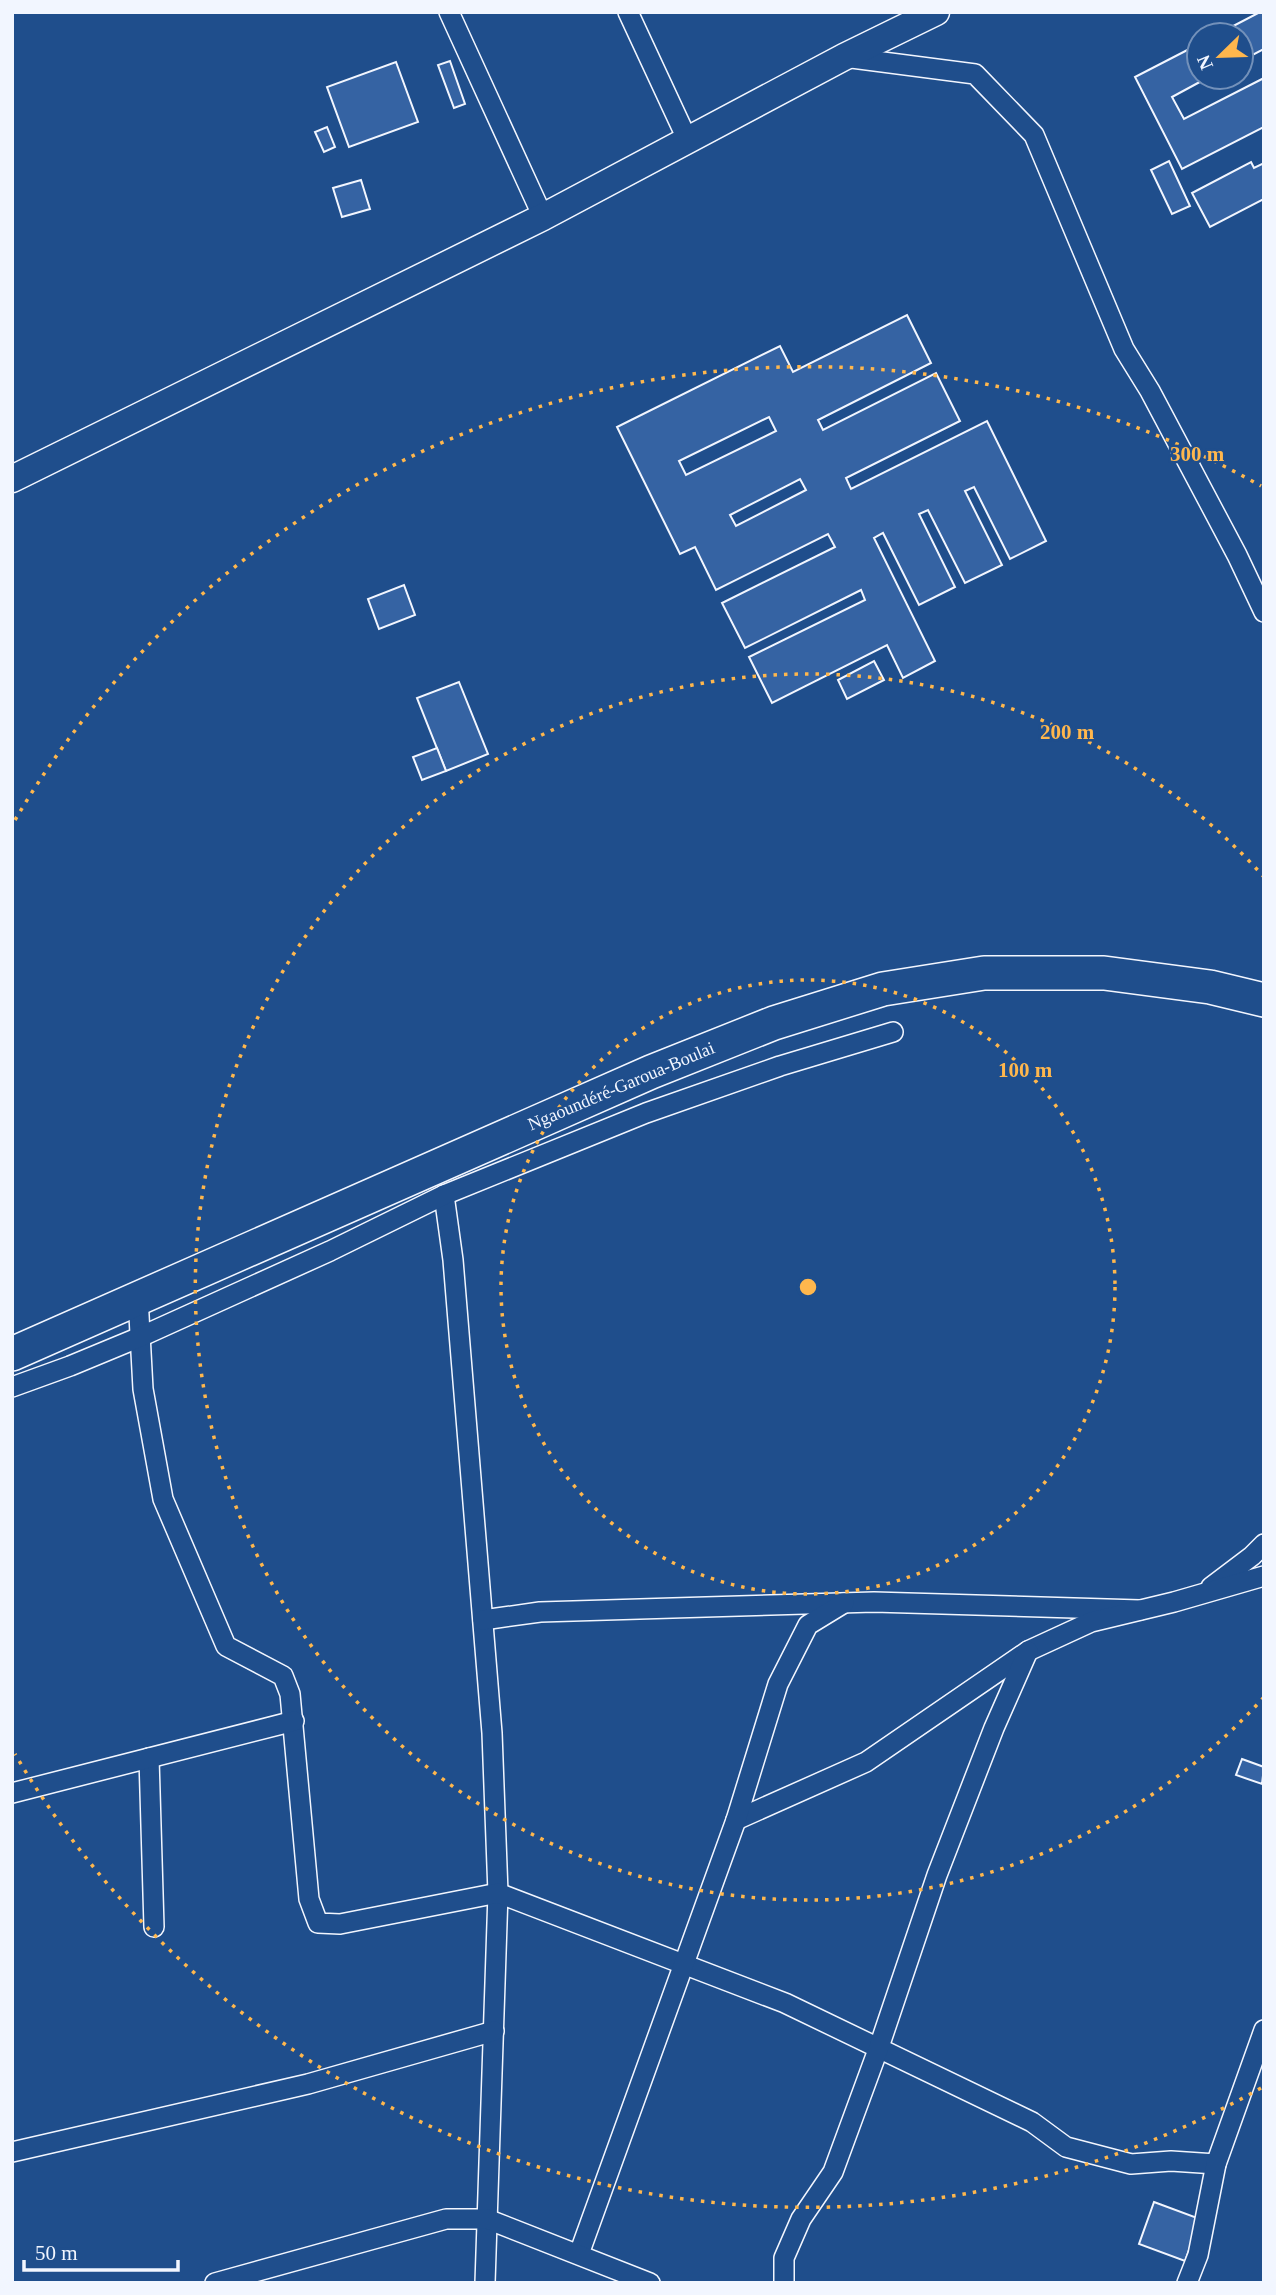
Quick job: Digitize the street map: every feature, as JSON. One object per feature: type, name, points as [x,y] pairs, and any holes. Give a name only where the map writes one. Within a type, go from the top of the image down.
[{"type":"highway","name":"Ngaoundéré-Garoua-Boulai","points":[[12,1354],[651,1072],[774,1023],[883,989],[984,973],[1104,973],[1210,987],[1264,1000]]},
{"type":"street","points":[[449,12],[543,218]]},
{"type":"street","points":[[628,12],[688,141]]},
{"type":"street","points":[[12,479],[543,218],[845,57],[936,12]]},
{"type":"street","points":[[845,57],[975,74],[1034,135],[1124,349],[1150,391],[1264,612]]},
{"type":"street","points":[[12,1387],[140,1337],[444,1195],[646,1113],[780,1066],[893,1032]]},
{"type":"street","points":[[444,1195],[453,1260],[492,1733],[498,1893],[485,2283]]},
{"type":"street","points":[[318,1218],[357,1237]]},
{"type":"street","points":[[138,1297],[142,1389],[163,1499],[226,1646],[283,1676],[290,1694],[309,1899],[318,1923],[340,1924],[498,1893],[785,2003],[1032,2122],[1066,2147],[1131,2164],[1171,2161],[1216,2164]]},
{"type":"street","points":[[1201,1594],[1264,1544]]},
{"type":"street","points":[[736,1820],[866,1762],[1028,1651],[1091,1622],[1264,1576]]},
{"type":"street","points":[[483,1620],[540,1612],[844,1603],[1140,1610]]},
{"type":"street","points":[[579,2254],[736,1820],[778,1684],[808,1625],[844,1603]]},
{"type":"street","points":[[784,2283],[784,2258],[801,2219],[833,2172],[879,2047],[937,1875],[994,1728],[1028,1651]]},
{"type":"street","points":[[12,1793],[294,1721]]},
{"type":"street","points":[[149,1758],[154,1927]]},
{"type":"street","points":[[12,2152],[308,2084],[494,2031]]},
{"type":"street","points":[[1187,2283],[1198,2255],[1216,2164],[1263,2035]]},
{"type":"street","points":[[215,2283],[446,2219],[487,2219],[650,2283]]},
{"type":"building","points":[[1264,12],[1264,49],[1255,54],[1255,21],[1243,21]]},
{"type":"building","points":[[1185,51],[1185,90],[1172,97],[1184,119],[1239,91],[1255,91],[1255,83],[1264,78],[1264,127],[1182,169],[1135,77]]},
{"type":"building","points":[[450,61],[465,104],[454,108],[438,65]]},
{"type":"building","points":[[396,62],[418,122],[349,147],[327,87]]},
{"type":"building","points":[[327,127],[335,147],[324,152],[315,132]]},
{"type":"building","points":[[1169,161],[1190,206],[1172,214],[1151,170]]},
{"type":"building","points":[[1251,162],[1254,168],[1264,163],[1264,199],[1210,227],[1192,193]]},
{"type":"building","points":[[361,180],[370,209],[342,217],[333,188]]},
{"type":"building","points":[[907,315],[931,363],[818,420],[823,430],[936,373],[960,421],[846,478],[851,489],[987,421],[1046,541],[1010,559],[974,487],[965,491],[1002,565],[965,583],[928,510],[919,514],[955,587],[919,605],[883,533],[874,538],[935,661],[903,678],[887,645],[772,703],[749,657],[865,600],[861,590],[745,648],[722,603],[835,547],[828,534],[716,590],[695,547],[680,554],[617,427],[780,346],[793,372]],"holes":[[[769,417],[776,431],[686,475],[679,461]],[[800,479],[806,490],[736,526],[730,515]]]},
{"type":"building","points":[[404,585],[415,615],[379,629],[368,599]]},
{"type":"building","points":[[874,661],[884,680],[847,699],[838,680]]},
{"type":"building","points":[[459,682],[488,754],[446,771],[417,698]]},
{"type":"building","points":[[437,748],[446,771],[422,780],[413,757]]},
{"type":"building","points":[[1242,1759],[1264,1767],[1262,1784],[1236,1775]]},
{"type":"building","points":[[1154,2202],[1200,2219],[1185,2261],[1139,2244]]}]
